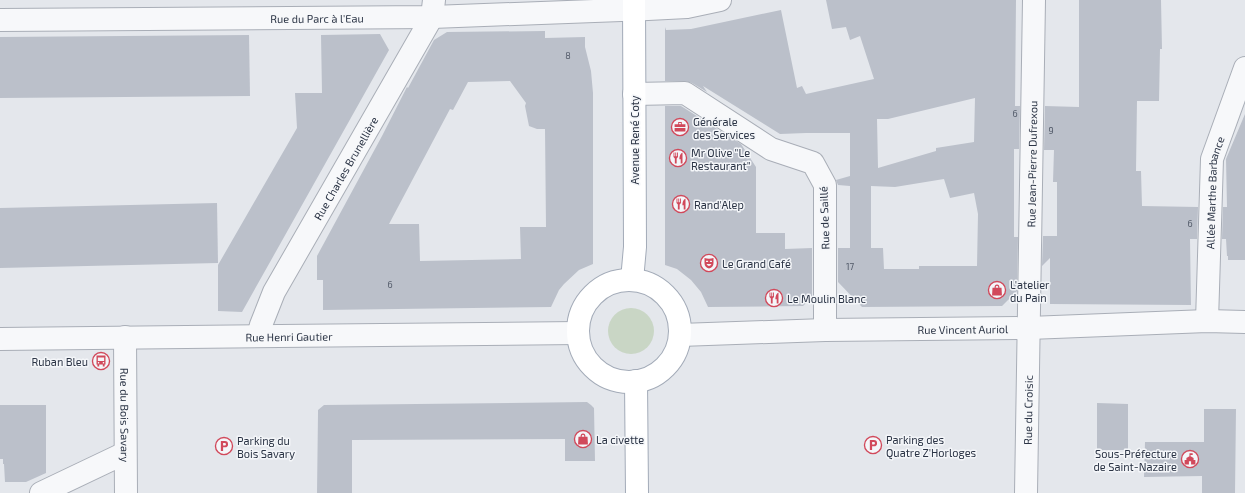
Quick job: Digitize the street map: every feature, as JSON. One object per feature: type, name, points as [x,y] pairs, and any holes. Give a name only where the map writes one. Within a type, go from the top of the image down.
[{"type":"main road","name":"Avenue René Coty","points":[[632,280],[635,247],[634,5]]},
{"type":"main road","points":[[632,280],[648,283],[662,291],[673,304],[679,319],[680,335],[676,352],[666,366],[653,376],[636,381],[622,382],[609,378],[597,370],[588,360],[581,347],[578,334],[580,316],[588,301],[600,289],[615,282],[632,280]]},
{"type":"main road","points":[[636,381],[638,493]]},
{"type":"street","name":"Rue du Parc à l'Eau","points":[[0,20],[634,5],[687,7],[720,0]]},
{"type":"street","name":"Rue Jean-Pierre Dufrexou","points":[[1029,328],[1034,0]]},
{"type":"street","name":"Rue Charles Brunellière","points":[[258,336],[274,292],[433,9]]},
{"type":"street","name":"Allée Marthe Barbance","points":[[1207,321],[1212,159],[1245,68]]},
{"type":"street","name":"Rue de Saillé","points":[[634,94],[685,93],[771,149],[813,162],[824,185],[825,330]]},
{"type":"street","name":"Rue Vincent Auriol","points":[[680,335],[825,330],[1029,328],[1207,321],[1245,322]]},
{"type":"street","name":"Rue du Croisic","points":[[1026,493],[1029,328]]},
{"type":"street","name":"Rue Henri Gautier","points":[[0,338],[578,334]]},
{"type":"street","name":"Rue du Bois Savary","points":[[125,337],[126,493]]},
{"type":"street","points":[[41,493],[125,453]]},
{"type":"green space","points":[[627,308],[635,308],[644,312],[650,318],[654,331],[650,344],[644,350],[635,354],[627,354],[618,350],[612,344],[608,335],[608,327],[612,318],[618,312]]},
{"type":"building","points":[[826,0],[1016,0],[1015,106],[1020,106],[1019,149],[1014,149],[1014,237],[1018,237],[1017,291],[1002,306],[862,307],[838,282],[838,248],[850,248],[850,186],[838,185],[836,180],[850,176],[850,133],[780,134],[703,86],[707,92],[692,83],[685,81],[665,81],[665,27],[666,30],[691,29],[781,10],[797,88],[802,86],[806,94],[874,79],[860,36],[850,40],[846,27],[832,29]],"holes":[[[975,98],[974,142],[936,148],[936,151],[878,168],[877,119],[888,119]],[[944,179],[950,198],[974,193],[978,214],[977,266],[919,266],[919,269],[884,269],[883,248],[871,248],[871,186],[895,187]]]},
{"type":"building","points":[[1079,0],[1161,0],[1162,49],[1160,49],[1159,101],[1137,101],[1136,171],[1141,171],[1142,206],[1198,207],[1197,239],[1190,239],[1191,305],[1050,304],[1050,258],[1042,266],[1043,236],[1057,236],[1057,182],[1053,182],[1054,150],[1044,150],[1045,106],[1079,107]]},
{"type":"building","points":[[545,31],[545,38],[585,37],[585,47],[591,71],[593,93],[593,264],[579,270],[564,284],[559,290],[551,307],[323,310],[323,280],[317,280],[317,256],[407,87],[408,88],[434,40],[447,32]],"holes":[[[510,81],[526,103],[525,106],[529,126],[537,129],[545,129],[546,227],[520,227],[521,259],[420,261],[419,224],[389,224],[450,109],[453,110],[468,82]]]},
{"type":"building","points":[[380,34],[389,50],[242,312],[218,311],[218,265],[297,128],[295,93],[322,93],[321,35]]},
{"type":"building","points":[[249,35],[250,96],[0,98],[0,37]]},
{"type":"building","points":[[665,106],[681,106],[741,144],[756,167],[756,233],[785,233],[785,249],[812,248],[812,297],[803,306],[708,307],[701,292],[691,280],[677,269],[665,265]]},
{"type":"building","points":[[1245,114],[1245,260],[1228,260],[1226,239],[1222,239],[1223,207],[1227,207],[1226,159]]},
{"type":"building","points":[[217,203],[218,263],[0,268],[0,208]]},
{"type":"building","points":[[587,402],[594,408],[595,461],[565,461],[565,439],[352,440],[352,493],[317,493],[318,410],[324,405]]},
{"type":"building","points":[[1097,403],[1128,404],[1128,450],[1097,450]]},
{"type":"building","points":[[0,405],[46,405],[46,473],[26,482],[5,482],[3,459],[0,459]]},
{"type":"building","name":"Sous-Préfecture de Saint-Nazaire","points":[[1204,409],[1236,409],[1235,493],[1202,493],[1202,476],[1144,477],[1145,442],[1204,442]]},
{"type":"place","name":"Générale des Services","points":[[680,127]]},
{"type":"place","name":"Mr Olive \"Le Restaurant\"","points":[[678,158]]},
{"type":"place","name":"Rand'Alep","points":[[681,204]]},
{"type":"place","name":"Le Grand Café","points":[[709,263]]},
{"type":"place","name":"L'atelier du Pain","points":[[997,290]]},
{"type":"place","name":"Le Moulin Blanc","points":[[774,298]]},
{"type":"place","name":"Ruban Bleu","points":[[101,361]]},
{"type":"place","name":"La civette","points":[[583,439]]},
{"type":"place","name":"Parking des Quatre Z'Horloges","points":[[873,445]]},
{"type":"place","name":"Parking du Bois Savary","points":[[224,446]]},
{"type":"place","name":"Sous-Préfecture de Saint-Nazaire","points":[[1190,459]]}]
